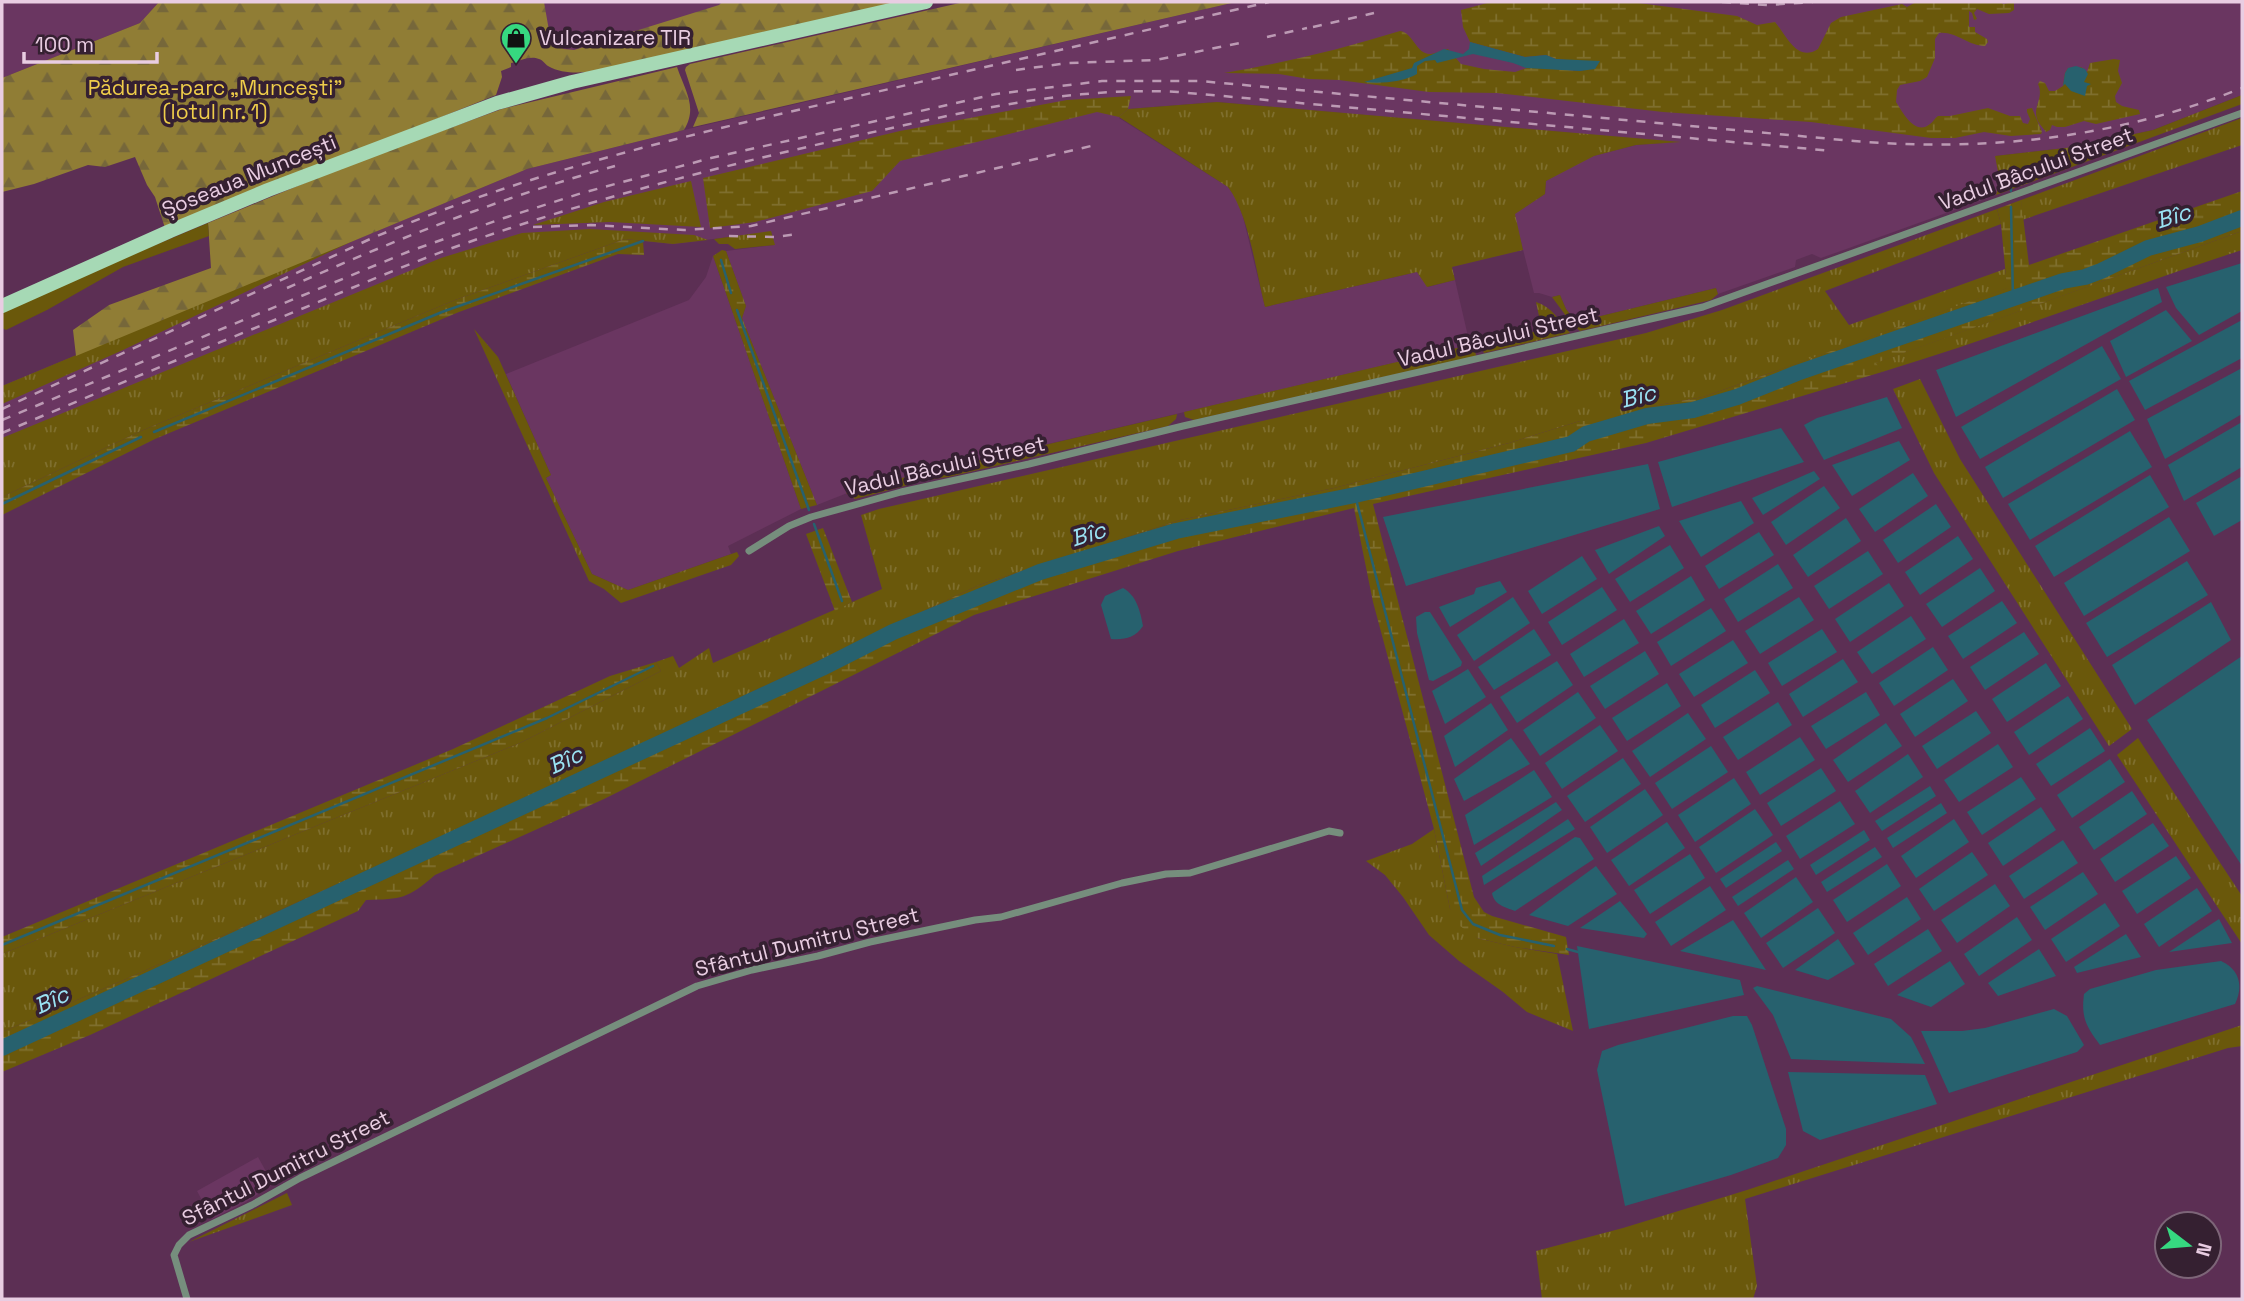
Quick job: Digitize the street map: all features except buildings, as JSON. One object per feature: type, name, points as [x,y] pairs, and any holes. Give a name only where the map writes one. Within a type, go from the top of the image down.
[{"type":"main road","name":"Șoseaua Muncești","points":[[2,306],[268,190],[497,103],[572,82],[926,2]]},
{"type":"street","name":"Vadul Bâcului Street","points":[[749,551],[789,526],[810,517],[901,492],[1703,307],[2242,113]]},
{"type":"street","name":"Sfântul Dumitru Street","points":[[187,1299],[174,1255],[188,1235],[253,1205],[345,1155],[697,986],[727,976],[870,942],[1001,917],[1122,883],[1166,874],[1190,873],[1329,831],[1340,833]]},
{"type":"shaded area","points":[[2,2],[159,2],[140,23],[2,78]]},
{"type":"shaded area","points":[[507,2],[771,2],[597,49],[558,53]]},
{"type":"shaded area","points":[[1236,2],[2242,2],[2242,95],[2153,130],[2074,147],[1996,156],[2000,182],[1996,195],[1821,258],[1812,254],[1796,260],[1795,267],[1718,294],[1716,288],[1576,322],[1560,295],[1552,297],[1534,293],[1514,214],[1545,194],[1546,181],[1593,156],[1636,145],[1674,142],[1217,102],[1128,109],[1119,118],[1228,187],[1236,198],[1265,307],[1417,272],[1428,287],[1455,280],[1470,345],[860,488],[817,505],[742,318],[746,306],[726,251],[774,245],[771,232],[673,244],[617,238],[2,467],[2,386],[527,169]]},
{"type":"shaded area","points":[[1470,42],[1525,57],[1546,55],[1556,59],[1600,61],[1595,69],[1580,71],[1526,68],[1473,54],[1437,63],[1435,60],[1425,61],[1417,66],[1417,74],[1405,79],[1364,82],[1412,68],[1414,63],[1444,49],[1463,54],[1469,49]]},
{"type":"shaded area","points":[[2076,66],[2085,69],[2088,74],[2084,82],[2091,84],[2087,86],[2085,96],[2071,91],[2065,84],[2063,86],[2068,68]]},
{"type":"shaded area","points":[[713,256],[801,509],[728,546],[731,554],[628,590],[592,574],[546,478],[551,475],[506,374],[689,300],[706,277]]},
{"type":"shaded area","points":[[2242,263],[2242,311],[2199,335],[2176,308],[2166,287]]},
{"type":"shaded area","points":[[2158,288],[2162,302],[1956,417],[1936,370]]},
{"type":"shaded area","points":[[2166,310],[2192,341],[2126,377],[2110,341]]},
{"type":"shaded area","points":[[2242,320],[2242,358],[2145,410],[2129,381]]},
{"type":"shaded area","points":[[2102,346],[2121,379],[1980,459],[1961,427]]},
{"type":"shaded area","points":[[2242,368],[2242,414],[2165,459],[2147,419]]},
{"type":"shaded area","points":[[2117,389],[2135,420],[2003,498],[1985,467]]},
{"type":"shaded area","points":[[1887,397],[1902,428],[1824,460],[1804,425],[1817,418]]},
{"type":"shaded area","points":[[2242,422],[2242,467],[2184,501],[2168,465]]},
{"type":"shaded area","points":[[1781,428],[1804,462],[1672,507],[1658,462]]},
{"type":"shaded area","points":[[2130,431],[2152,467],[2030,540],[2008,504]]},
{"type":"shaded area","points":[[1899,441],[1910,460],[1852,496],[1832,465]]},
{"type":"shaded area","points":[[1648,464],[1660,509],[1406,586],[1383,517]]},
{"type":"shaded area","points":[[1814,471],[1820,479],[1763,515],[1752,498]]},
{"type":"shaded area","points":[[1913,473],[1928,496],[1875,532],[1859,509]]},
{"type":"shaded area","points":[[2150,475],[2169,507],[2054,577],[2035,546]]},
{"type":"shaded area","points":[[2242,476],[2242,520],[2214,536],[2196,503]]},
{"type":"shaded area","points":[[1824,486],[1840,508],[1786,545],[1771,522]]},
{"type":"shaded area","points":[[1741,501],[1754,523],[1701,557],[1679,521]]},
{"type":"shaded area","points":[[1936,504],[1951,527],[1898,563],[1883,540]]},
{"type":"shaded area","points":[[2169,517],[2190,551],[2084,616],[2064,583]]},
{"type":"shaded area","points":[[1846,518],[1861,541],[1808,577],[1793,555]]},
{"type":"shaded area","points":[[1659,526],[1665,536],[1609,574],[1595,550]]},
{"type":"shaded area","points":[[1759,532],[1774,555],[1719,589],[1705,566]]},
{"type":"shaded area","points":[[1958,536],[1973,559],[1920,595],[1905,572]]},
{"type":"shaded area","points":[[1670,545],[1684,568],[1630,602],[1615,579]]},
{"type":"shaded area","points":[[1868,551],[1883,574],[1829,609],[1814,586]]},
{"type":"shaded area","points":[[1582,556],[1597,579],[1542,614],[1528,591]]},
{"type":"shaded area","points":[[2187,561],[2208,595],[2107,657],[2086,623]]},
{"type":"shaded area","points":[[1778,564],[1793,588],[1738,622],[1724,599]]},
{"type":"shaded area","points":[[1980,568],[1995,591],[1942,627],[1926,604]]},
{"type":"shaded area","points":[[1691,576],[1705,600],[1651,634],[1636,611]]},
{"type":"shaded area","points":[[1500,581],[1507,592],[1450,627],[1439,607],[1474,594],[1476,588]]},
{"type":"shaded area","points":[[1889,583],[1904,606],[1850,642],[1835,619]]},
{"type":"shaded area","points":[[1602,587],[1617,610],[1562,645],[1548,622]]},
{"type":"shaded area","points":[[1123,588],[1135,600],[1143,626],[1129,637],[1111,639],[1101,605],[1105,596]]},
{"type":"shaded area","points":[[1513,597],[1530,623],[1474,661],[1457,635]]},
{"type":"shaded area","points":[[1799,597],[1814,620],[1760,654],[1745,631]]},
{"type":"shaded area","points":[[2002,601],[2017,623],[1963,659],[1948,636]]},
{"type":"shaded area","points":[[2211,602],[2231,640],[2135,705],[2112,665]]},
{"type":"shaded area","points":[[1711,608],[1726,631],[1671,666],[1657,642]]},
{"type":"shaded area","points":[[1430,612],[1462,662],[1461,666],[1433,681],[1429,680],[1417,633],[1416,617]]},
{"type":"shaded area","points":[[1911,616],[1926,639],[1872,674],[1857,652]]},
{"type":"shaded area","points":[[1624,619],[1639,643],[1584,677],[1570,654]]},
{"type":"shaded area","points":[[1534,629],[1551,655],[1494,690],[1478,667]]},
{"type":"shaded area","points":[[1822,629],[1837,652],[1782,686],[1768,663]]},
{"type":"shaded area","points":[[2024,632],[2039,654],[1985,690],[1970,667]]},
{"type":"shaded area","points":[[1733,640],[1748,663],[1694,697],[1679,674]]},
{"type":"shaded area","points":[[1933,647],[1948,670],[1894,706],[1879,683]]},
{"type":"shaded area","points":[[1645,651],[1659,674],[1605,709],[1590,686]]},
{"type":"shaded area","points":[[2242,656],[2242,866],[2147,720]]},
{"type":"shaded area","points":[[1843,659],[1858,682],[1803,717],[1789,694]]},
{"type":"shaded area","points":[[1557,661],[1573,685],[1517,723],[1500,697]]},
{"type":"shaded area","points":[[2046,663],[2061,686],[2007,722],[1992,699]]},
{"type":"shaded area","points":[[1468,669],[1486,697],[1445,724],[1432,691]]},
{"type":"shaded area","points":[[1755,670],[1770,693],[1715,728],[1701,705]]},
{"type":"shaded area","points":[[1953,679],[1968,701],[1915,737],[1900,714]]},
{"type":"shaded area","points":[[1667,683],[1681,706],[1627,741],[1612,718]]},
{"type":"shaded area","points":[[1578,692],[1596,718],[1540,756],[1523,730]]},
{"type":"shaded area","points":[[1866,692],[1880,715],[1826,749],[1811,726]]},
{"type":"shaded area","points":[[2068,696],[2083,719],[2029,755],[2014,732]]},
{"type":"shaded area","points":[[1778,702],[1792,725],[1738,760],[1723,737]]},
{"type":"shaded area","points":[[1491,703],[1508,730],[1455,767],[1444,736]]},
{"type":"shaded area","points":[[1976,711],[1991,733],[1937,769],[1922,746]]},
{"type":"shaded area","points":[[1688,713],[1706,739],[1650,777],[1632,751]]},
{"type":"shaded area","points":[[1886,723],[1902,746],[1848,782],[1833,760]]},
{"type":"shaded area","points":[[1600,725],[1618,751],[1562,789],[1545,763]]},
{"type":"shaded area","points":[[2090,728],[2105,751],[2051,786],[2036,764]]},
{"type":"shaded area","points":[[1800,737],[1815,760],[1760,795],[1746,772]]},
{"type":"shaded area","points":[[1511,738],[1530,764],[1464,801],[1454,779]]},
{"type":"shaded area","points":[[1998,744],[2013,767],[1959,802],[1944,780]]},
{"type":"shaded area","points":[[1711,746],[1728,772],[1672,809],[1655,783]]},
{"type":"shaded area","points":[[1908,754],[1923,777],[1870,813],[1855,791]]},
{"type":"shaded area","points":[[1623,758],[1641,784],[1585,822],[1567,796]]},
{"type":"shaded area","points":[[2110,759],[2125,782],[2072,818],[2057,795]]},
{"type":"shaded area","points":[[1821,768],[1836,791],[1781,826],[1767,803]]},
{"type":"shaded area","points":[[1534,770],[1552,797],[1474,845],[1465,815]]},
{"type":"shaded area","points":[[2021,777],[2036,799],[1982,835],[1967,812]]},
{"type":"shaded area","points":[[1734,778],[1751,804],[1695,842],[1678,815]]},
{"type":"shaded area","points":[[1930,786],[1936,796],[1882,831],[1875,821]]},
{"type":"shaded area","points":[[1645,789],[1663,815],[1607,853],[1590,827]]},
{"type":"shaded area","points":[[2132,791],[2147,814],[2094,850],[2079,827]]},
{"type":"shaded area","points":[[1840,801],[1855,824],[1800,859],[1786,836]]},
{"type":"shaded area","points":[[1556,802],[1562,810],[1481,866],[1475,853]]},
{"type":"shaded area","points":[[1941,803],[1947,813],[1893,848],[1887,838]]},
{"type":"shaded area","points":[[2041,807],[2056,830],[2003,866],[1988,843]]},
{"type":"shaded area","points":[[1755,809],[1773,835],[1716,873],[1699,847]]},
{"type":"shaded area","points":[[1568,819],[1575,829],[1484,885],[1482,876]]},
{"type":"shaded area","points":[[1954,819],[1969,842],[1916,878],[1901,856]]},
{"type":"shaded area","points":[[1667,822],[1685,848],[1629,886],[1611,860]]},
{"type":"shaded area","points":[[2153,823],[2169,846],[2115,882],[2100,859]]},
{"type":"shaded area","points":[[1864,830],[1870,840],[1816,875],[1810,865]]},
{"type":"shaded area","points":[[1575,837],[1580,838],[1594,859],[1515,911],[1495,900],[1492,893]]},
{"type":"shaded area","points":[[2063,840],[2078,863],[2024,899],[2009,876]]},
{"type":"shaded area","points":[[1776,842],[1782,851],[1726,888],[1720,879]]},
{"type":"shaded area","points":[[1875,847],[1882,857],[1827,892],[1821,882]]},
{"type":"shaded area","points":[[1972,852],[1988,875],[1934,911],[1919,889]]},
{"type":"shaded area","points":[[1690,854],[1705,878],[1650,914],[1634,890]]},
{"type":"shaded area","points":[[2176,856],[2191,878],[2137,914],[2122,891]]},
{"type":"shaded area","points":[[1788,860],[1794,869],[1738,906],[1732,897]]},
{"type":"shaded area","points":[[1887,864],[1901,886],[1847,922],[1833,900]]},
{"type":"shaded area","points":[[1596,866],[1617,894],[1568,926],[1529,915]]},
{"type":"shaded area","points":[[2083,872],[2098,894],[2045,930],[2030,907]]},
{"type":"shaded area","points":[[1796,877],[1813,902],[1761,938],[1744,913]]},
{"type":"shaded area","points":[[1995,884],[2010,906],[1957,943],[1941,920]]},
{"type":"shaded area","points":[[1710,886],[1726,910],[1671,946],[1655,922]]},
{"type":"shaded area","points":[[2197,888],[2212,911],[2159,947],[2144,924]]},
{"type":"shaded area","points":[[1907,897],[1921,919],[1868,955],[1853,933]]},
{"type":"shaded area","points":[[1620,901],[1647,934],[1644,938],[1580,928]]},
{"type":"shaded area","points":[[2105,903],[2120,926],[2066,962],[2051,939]]},
{"type":"shaded area","points":[[1818,908],[1835,933],[1783,968],[1766,943]]},
{"type":"shaded area","points":[[2017,917],[2032,940],[1979,976],[1964,954]]},
{"type":"shaded area","points":[[2219,919],[2232,943],[2169,952]]},
{"type":"shaded area","points":[[1733,920],[1766,970],[1680,951]]},
{"type":"shaded area","points":[[1928,929],[1942,951],[1888,986],[1874,964]]},
{"type":"shaded area","points":[[2126,934],[2141,957],[2077,973],[2074,967]]},
{"type":"shaded area","points":[[1838,939],[1855,964],[1828,980],[1795,970]]},
{"type":"shaded area","points":[[1577,946],[1740,980],[1744,995],[1589,1029]]},
{"type":"shaded area","points":[[2039,949],[2056,976],[1998,996],[1988,983]]},
{"type":"shaded area","points":[[1950,961],[1965,984],[1931,1007],[1897,995]]},
{"type":"shaded area","points":[[2221,961],[2236,973],[2238,979],[2239,991],[2235,1004],[2100,1045],[2088,1027],[2083,1002],[2084,994],[2090,989],[2156,970]]},
{"type":"shaded area","points":[[1757,986],[1891,1019],[1911,1037],[1925,1064],[1791,1059],[1773,1015],[1753,988]]},
{"type":"shaded area","points":[[2054,1009],[2067,1016],[2084,1045],[2077,1052],[1949,1093],[1921,1031],[1985,1028]]},
{"type":"shaded area","points":[[1733,1016],[1747,1016],[1752,1025],[1786,1129],[1786,1145],[1778,1158],[1731,1175],[1625,1206],[1597,1070],[1602,1051]]},
{"type":"shaded area","points":[[1788,1072],[1925,1075],[1937,1104],[1820,1140],[1803,1131]]},
{"type":"shaded area","points":[[258,1157],[273,1184],[246,1202],[212,1219],[197,1191]]},
{"type":"green space","name":"Pădurea-parc „Muncești” (lotul nr. 1)","points":[[159,2],[544,2],[551,42],[564,49],[574,50],[722,2],[899,2],[588,72],[557,70],[536,58],[511,63],[511,67],[501,71],[502,77],[496,95],[165,228],[155,197],[135,157],[105,167],[88,165],[2,192],[2,78],[140,23]]},
{"type":"green space","points":[[964,2],[1236,2],[693,127],[699,113],[685,70],[690,64]]},
{"type":"green space","points":[[1491,2],[1631,2],[1737,16],[1757,25],[1775,22],[1793,46],[1804,53],[1818,49],[1831,23],[1841,17],[1902,4],[1907,7],[1916,2],[2014,2],[2014,10],[2009,13],[1989,14],[1977,9],[1974,13],[1977,19],[1974,20],[1969,11],[1969,27],[1975,27],[1975,32],[1987,39],[1985,46],[1973,44],[1951,34],[1939,33],[1935,39],[1935,58],[1927,77],[1900,85],[1896,102],[1905,116],[1919,127],[1930,124],[1938,116],[1988,108],[2010,116],[2020,116],[2023,123],[2028,124],[2030,119],[2027,109],[2032,108],[2042,132],[2011,136],[1984,132],[1955,138],[1931,138],[1811,122],[1663,112],[1497,93],[1429,92],[1279,74],[1224,73],[1313,55],[1400,31],[1426,53],[1448,49],[1461,64],[1484,69],[1515,72],[1530,67],[1580,71],[1595,67],[1598,61],[1556,59],[1546,55],[1525,57],[1470,42],[1463,27],[1461,10]]},
{"type":"green space","points":[[2120,60],[2118,71],[2122,83],[2115,96],[2116,102],[2139,110],[2140,114],[2096,124],[2084,121],[2065,127],[2052,125],[2046,132],[2036,113],[2040,81],[2045,83],[2049,91],[2055,91],[2063,86],[2068,68],[2081,67],[2087,72],[2090,63]]},
{"type":"green space","points":[[677,67],[690,106],[684,130],[527,169],[76,356],[73,330],[109,305],[211,268],[208,223],[346,166],[502,109]]},
{"type":"green space","points":[[2242,95],[2242,104],[1996,195],[2000,182],[1995,156],[2074,147],[2153,130]]},
{"type":"green space","points":[[1131,96],[1128,109],[1119,117],[1097,112],[900,161],[872,191],[755,222],[710,228],[703,178],[900,131],[1067,100]]},
{"type":"green space","points":[[1217,102],[1681,142],[1636,145],[1594,156],[1546,181],[1545,194],[1515,214],[1523,250],[1452,267],[1455,280],[1427,287],[1417,272],[1265,307],[1247,228],[1228,187],[1119,117],[1128,109]]},
{"type":"green space","points":[[2242,118],[2242,145],[2022,220],[2021,200]]},
{"type":"green space","points":[[691,181],[701,227],[610,222],[533,225],[604,202]]},
{"type":"green space","points":[[2242,191],[2242,231],[1876,363],[1882,372],[1646,443],[1373,504],[1474,897],[1484,912],[1492,916],[1566,937],[1569,955],[1477,938],[1460,926],[1450,909],[1434,829],[1373,602],[1354,508],[1178,551],[974,615],[604,799],[435,875],[404,896],[366,900],[358,911],[90,1035],[2,1072],[2,1032],[489,816],[979,585],[1180,520],[1334,488],[1509,443],[1580,421],[1606,421],[1653,406],[1703,397],[2007,288],[1997,209],[2021,200],[2029,265]]},
{"type":"green space","points":[[1997,209],[2001,224],[1825,291],[1849,325],[2005,269],[2008,288],[1703,397],[1653,406],[1606,421],[1580,421],[1509,443],[1334,488],[1180,520],[979,585],[489,816],[2,1032],[2,954],[520,743],[661,671],[656,662],[673,656],[679,668],[709,648],[713,663],[882,589],[861,515],[1646,333],[1722,310]]},
{"type":"green space","points":[[208,223],[209,236],[123,267],[47,310],[6,330],[2,328],[2,313]]},
{"type":"green space","points":[[590,229],[694,235],[708,240],[673,244],[625,239],[455,300],[141,431],[2,497],[2,438],[441,258],[522,233]]},
{"type":"green space","points":[[376,230],[123,350],[2,404],[2,386]]},
{"type":"green space","points":[[771,231],[775,245],[735,249],[728,244],[719,244],[714,239]]},
{"type":"green space","points":[[2242,231],[2242,250],[1882,372],[1875,363]]},
{"type":"green space","points":[[625,239],[643,241],[644,255],[618,254],[459,312],[155,439],[2,515],[2,497],[141,431],[455,300]]},
{"type":"green space","points":[[722,250],[726,251],[746,306],[742,318],[817,505],[801,509],[713,256]]},
{"type":"green space","points":[[1716,288],[1718,294],[1711,300],[1580,331],[1552,297],[1560,295],[1576,322]]},
{"type":"green space","points":[[1536,302],[1551,311],[1570,333],[1484,353],[1479,343],[1542,330]]},
{"type":"green space","points":[[474,329],[498,357],[551,475],[546,478],[592,574],[628,590],[737,552],[739,556],[731,565],[621,603],[589,581]]},
{"type":"green space","points":[[1474,344],[1476,356],[1194,420],[1185,417],[1184,412]]},
{"type":"green space","points":[[1920,379],[1960,459],[2132,729],[2109,746],[1934,473],[1893,389]]},
{"type":"green space","points":[[1177,414],[1176,419],[1168,426],[948,477],[921,481],[913,476]]},
{"type":"green space","points":[[906,477],[908,485],[855,499],[846,493],[860,488]]},
{"type":"green space","points":[[823,528],[852,602],[835,611],[806,534]]},
{"type":"green space","points":[[656,662],[661,671],[520,743],[2,954],[2,937],[453,749],[610,676]]},
{"type":"green space","points":[[2138,738],[2242,896],[2242,944],[2117,755]]},
{"type":"green space","points":[[1434,829],[1450,909],[1477,938],[1557,954],[1573,1031],[1527,1012],[1459,961],[1429,935],[1385,875],[1366,861],[1412,844]]},
{"type":"green space","points":[[2242,1025],[2242,1046],[2228,1048],[1745,1199],[1757,1286],[1753,1299],[1542,1299],[1536,1251],[1747,1190]]},
{"type":"green space","points":[[287,1193],[292,1205],[189,1242]]},
{"type":"waterway","points":[[2011,175],[2011,191]]},
{"type":"waterway","points":[[2011,207],[2013,299]]},
{"type":"waterway","name":"Bîc","points":[[2,1048],[822,668],[893,632],[1040,572],[1176,531],[1355,495],[1571,444],[1586,434],[1647,416],[1693,410],[1737,397],[1797,373],[2063,281],[2085,277],[2148,248],[2200,234],[2242,218]]},
{"type":"waterway","points":[[154,432],[442,312],[643,241]]},
{"type":"waterway","points":[[721,260],[731,293]]},
{"type":"waterway","points":[[737,310],[809,510]]},
{"type":"waterway","points":[[2,504],[141,437]]},
{"type":"waterway","points":[[1355,495],[1462,910],[1473,924],[1500,935],[1554,946]]},
{"type":"waterway","points":[[814,524],[842,601]]},
{"type":"waterway","points":[[2,945],[547,718],[653,666]]},
{"type":"waterway","points":[[1567,949],[1578,952]]},
{"type":"railway","points":[[2,409],[368,240],[427,216],[546,175],[728,126],[1269,2]]},
{"type":"railway","points":[[1722,2],[1767,5],[1813,2]]},
{"type":"railway","points":[[1313,27],[1374,13]]},
{"type":"railway","points":[[1267,37],[1307,28]]},
{"type":"railway","points":[[1016,70],[1068,63],[1156,60],[1240,43]]},
{"type":"railway","points":[[2,420],[410,251],[504,218],[582,193],[711,158],[996,94],[1102,81],[1200,81],[1854,141],[1953,144],[2003,142],[2100,130],[2148,119],[2242,88]]},
{"type":"railway","points":[[2,433],[404,266],[520,225],[665,182],[762,158],[1018,103],[1098,93],[1178,92],[1833,151]]},
{"type":"railway","points":[[533,227],[591,225],[684,230],[751,226],[1091,146]]},
{"type":"railway","points":[[287,288],[449,221],[531,191],[615,166]]},
{"type":"railway","points":[[729,236],[775,237],[798,234]]},
{"type":"place","name":"Vulcanizare TIR","points":[[516,65]]}]
